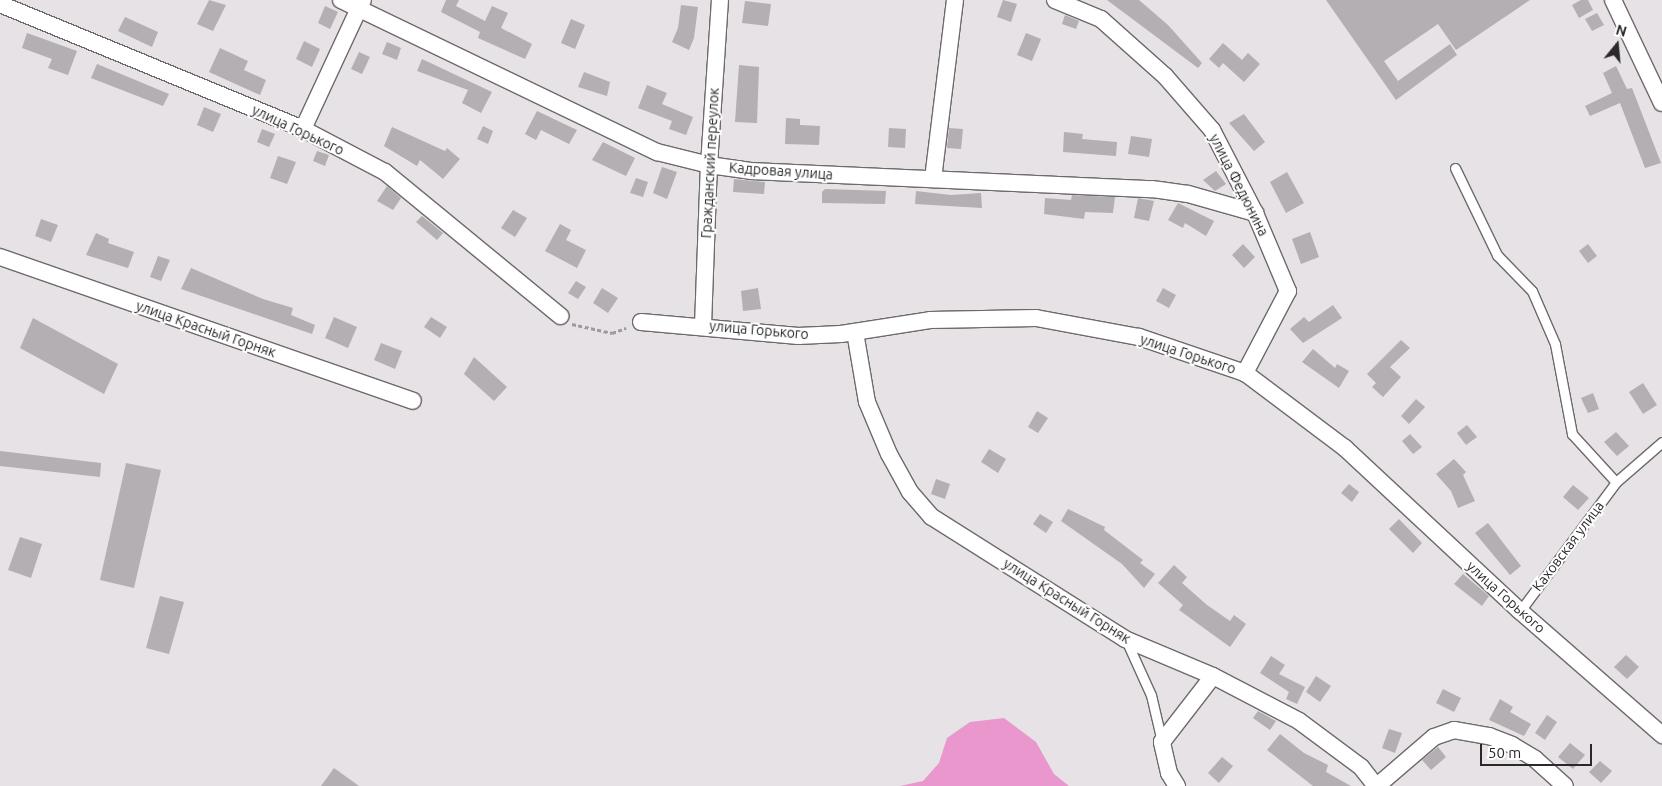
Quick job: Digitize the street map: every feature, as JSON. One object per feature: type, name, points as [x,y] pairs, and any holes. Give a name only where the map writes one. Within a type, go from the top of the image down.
[{"type":"street","name":"Кадровая улица","points":[[341,0],[361,4],[657,152],[709,165],[751,171],[1152,189],[1188,194],[1255,212]]},
{"type":"street","name":"Гражданский переулок","points":[[703,326],[709,165],[720,0]]},
{"type":"street","points":[[933,179],[955,0]]},
{"type":"street","name":"улица Федюнина","points":[[1054,0],[1101,19],[1165,76],[1212,130],[1255,212],[1288,291],[1245,373]]},
{"type":"street","points":[[1612,0],[1662,103]]},
{"type":"street","name":"улица Горького","points":[[0,4],[303,129],[385,172],[560,316]]},
{"type":"street","points":[[303,129],[361,4]]},
{"type":"street","name":"улица Красный Горняк","points":[[0,257],[413,401]]},
{"type":"street","name":"улица Горького","points":[[641,322],[703,326],[798,336],[855,332],[930,320],[1036,318],[1139,337],[1245,373],[1345,448],[1520,611],[1662,735]]},
{"type":"street","name":"улица Красный Горняк","points":[[855,332],[867,402],[888,454],[910,492],[932,517],[1125,639],[1212,676],[1299,721],[1361,766],[1377,786]]},
{"type":"street","points":[[1177,786],[1169,774],[1162,742],[1212,676]]},
{"type":"street","points":[[1377,786],[1434,738],[1454,730],[1489,736],[1512,746],[1535,759],[1565,786]]},
{"type":"lane","points":[[1455,168],[1497,255],[1532,291],[1555,344],[1572,434],[1616,482]]},
{"type":"lane","name":"Каховская улица","points":[[1520,611],[1616,482],[1662,442]]},
{"type":"lane","points":[[1125,639],[1151,696],[1162,742]]},
{"type":"path","points":[[560,316],[576,327],[612,333],[641,322]]},
{"type":"shaded area","points":[[1004,718],[1036,742],[1054,774],[1069,786],[900,786],[923,781],[939,763],[947,738],[970,722]]},
{"type":"building","points":[[209,0],[226,5],[213,31],[197,24]]},
{"type":"building","points":[[446,0],[459,0],[456,6],[485,21],[492,6],[508,13],[501,28],[532,44],[525,59],[478,38],[480,32],[441,12]]},
{"type":"building","points":[[1003,0],[1017,4],[1011,22],[997,17]]},
{"type":"building","points":[[1107,0],[1139,0],[1168,25],[1202,63],[1198,68]]},
{"type":"building","points":[[1326,0],[1530,0],[1456,50],[1438,24],[1384,61],[1398,81],[1450,44],[1457,55],[1396,100]]},
{"type":"building","points":[[1581,0],[1588,0],[1593,10],[1579,18],[1572,5]]},
{"type":"building","points":[[745,1],[771,4],[768,26],[742,23]]},
{"type":"building","points":[[681,5],[698,7],[694,38],[689,50],[672,42],[678,28]]},
{"type":"building","points":[[325,6],[338,12],[330,29],[318,23]]},
{"type":"building","points":[[1597,13],[1604,25],[1592,31],[1585,19]]},
{"type":"building","points":[[1065,15],[1079,21],[1076,29],[1062,24]]},
{"type":"building","points":[[125,17],[158,32],[152,47],[118,31]]},
{"type":"building","points":[[571,19],[585,25],[575,49],[561,43]]},
{"type":"building","points":[[27,33],[77,51],[68,75],[48,68],[52,59],[22,48]]},
{"type":"building","points":[[1026,33],[1041,39],[1032,61],[1017,55]]},
{"type":"building","points":[[304,41],[320,49],[312,67],[296,59]]},
{"type":"building","points":[[387,42],[401,48],[397,60],[382,54]]},
{"type":"building","points":[[1223,43],[1242,60],[1248,53],[1260,64],[1244,82],[1223,63],[1219,68],[1209,59]]},
{"type":"building","points":[[220,48],[248,61],[244,70],[266,80],[260,95],[209,72]]},
{"type":"building","points":[[359,52],[370,57],[362,74],[351,69]]},
{"type":"building","points":[[422,59],[492,92],[481,113],[462,103],[468,90],[417,71]]},
{"type":"building","points":[[97,64],[169,94],[163,106],[91,78]]},
{"type":"building","points":[[739,65],[759,67],[757,123],[735,122]]},
{"type":"building","points":[[1616,66],[1627,89],[1632,88],[1661,163],[1645,168],[1620,103],[1590,116],[1585,106],[1612,93],[1603,73]]},
{"type":"building","points":[[584,72],[610,82],[607,96],[578,87]]},
{"type":"building","points":[[647,85],[667,93],[662,104],[693,117],[686,135],[669,129],[672,121],[638,108]]},
{"type":"building","points":[[204,107],[221,114],[213,132],[197,125]]},
{"type":"building","points":[[537,111],[577,130],[569,144],[541,130],[536,140],[525,134]]},
{"type":"building","points":[[1244,114],[1265,142],[1254,151],[1229,123]]},
{"type":"building","points":[[786,118],[800,119],[800,125],[820,126],[819,145],[785,144]]},
{"type":"building","points":[[483,126],[493,131],[488,144],[477,139]]},
{"type":"building","points":[[392,127],[445,151],[447,148],[460,159],[443,179],[420,160],[417,166],[384,146]]},
{"type":"building","points":[[889,128],[906,129],[905,148],[888,147]]},
{"type":"building","points":[[949,128],[963,129],[961,149],[947,148]]},
{"type":"building","points":[[262,129],[275,134],[269,147],[257,142]]},
{"type":"building","points":[[1064,132],[1083,134],[1082,139],[1117,142],[1116,156],[1063,152]]},
{"type":"building","points":[[1131,136],[1152,139],[1149,157],[1128,154]]},
{"type":"building","points":[[603,142],[635,158],[626,176],[592,160]]},
{"type":"building","points":[[317,151],[329,155],[325,166],[313,161]]},
{"type":"building","points":[[278,156],[296,162],[287,184],[270,178]]},
{"type":"building","points":[[662,167],[677,172],[667,199],[653,193]]},
{"type":"building","points":[[1216,171],[1226,184],[1215,191],[1203,180]]},
{"type":"building","points":[[1287,172],[1304,203],[1286,213],[1270,182]]},
{"type":"building","points":[[636,178],[648,182],[643,197],[630,193]]},
{"type":"building","points":[[734,179],[765,182],[764,194],[733,192]]},
{"type":"building","points":[[387,186],[401,198],[393,210],[377,201]]},
{"type":"building","points":[[825,189],[886,191],[885,204],[822,203],[822,192]]},
{"type":"building","points":[[916,191],[951,195],[981,193],[982,208],[915,204]]},
{"type":"building","points":[[1072,195],[1115,197],[1113,213],[1085,212],[1084,219],[1044,214],[1045,198],[1071,200]]},
{"type":"building","points":[[1138,198],[1154,201],[1149,221],[1134,218]]},
{"type":"building","points":[[1178,203],[1214,221],[1206,236],[1185,223],[1183,228],[1168,220]]},
{"type":"building","points":[[513,210],[527,218],[515,237],[501,228]]},
{"type":"building","points":[[422,216],[443,233],[437,240],[416,222]]},
{"type":"building","points":[[41,219],[58,225],[51,242],[35,236]]},
{"type":"building","points":[[560,224],[571,230],[566,240],[586,250],[577,268],[545,251]]},
{"type":"building","points":[[1310,232],[1319,257],[1301,264],[1292,239]]},
{"type":"building","points":[[96,233],[109,239],[108,243],[134,252],[128,268],[86,255]]},
{"type":"building","points":[[1243,244],[1255,257],[1244,268],[1232,255]]},
{"type":"building","points":[[1588,244],[1597,256],[1588,263],[1579,251]]},
{"type":"building","points":[[158,256],[170,260],[161,281],[150,277]]},
{"type":"building","points":[[191,268],[263,299],[293,308],[291,315],[315,325],[312,334],[181,289]]},
{"type":"building","points":[[576,281],[586,287],[578,299],[568,293]]},
{"type":"building","points":[[602,288],[618,298],[608,313],[593,303]]},
{"type":"building","points":[[758,288],[761,309],[743,311],[741,291]]},
{"type":"building","points":[[1163,288],[1176,295],[1169,308],[1156,301]]},
{"type":"building","points":[[1333,305],[1342,318],[1303,343],[1290,329],[1304,317],[1309,322]]},
{"type":"building","points":[[334,317],[357,327],[348,348],[325,338]]},
{"type":"building","points":[[431,317],[447,327],[440,338],[424,327]]},
{"type":"building","points":[[33,318],[118,364],[104,394],[20,348]]},
{"type":"building","points":[[1401,340],[1410,348],[1390,367],[1401,377],[1383,397],[1372,387],[1376,383],[1367,374]]},
{"type":"building","points":[[381,343],[402,351],[395,369],[374,360]]},
{"type":"building","points":[[1313,349],[1335,368],[1337,364],[1349,371],[1339,388],[1302,362]]},
{"type":"building","points":[[474,357],[507,387],[494,401],[464,374]]},
{"type":"building","points":[[1643,383],[1657,405],[1643,414],[1629,392]]},
{"type":"building","points":[[1593,393],[1599,409],[1588,413],[1581,398]]},
{"type":"building","points":[[1416,399],[1425,407],[1409,424],[1401,416]]},
{"type":"building","points":[[1037,411],[1048,418],[1038,433],[1028,427]]},
{"type":"building","points":[[1467,425],[1477,437],[1466,445],[1457,433]]},
{"type":"building","points":[[1616,432],[1629,446],[1617,456],[1604,442]]},
{"type":"building","points":[[1410,434],[1422,447],[1413,454],[1402,441]]},
{"type":"building","points":[[989,449],[1006,459],[998,473],[981,462]]},
{"type":"building","points":[[0,451],[101,463],[100,477],[0,466]]},
{"type":"building","points":[[1454,459],[1466,472],[1463,475],[1475,501],[1458,508],[1451,491],[1436,474]]},
{"type":"building","points":[[126,463],[161,470],[134,588],[100,580]]},
{"type":"building","points":[[936,479],[950,484],[945,499],[931,494]]},
{"type":"building","points":[[1349,484],[1359,492],[1352,502],[1341,493]]},
{"type":"building","points":[[1573,485],[1589,498],[1578,510],[1563,497]]},
{"type":"building","points":[[1068,509],[1105,527],[1104,530],[1143,560],[1140,563],[1155,574],[1144,588],[1122,564],[1061,521]]},
{"type":"building","points":[[1040,514],[1053,522],[1046,533],[1033,524]]},
{"type":"building","points":[[1399,519],[1422,543],[1413,553],[1389,529]]},
{"type":"building","points":[[1488,523],[1521,566],[1510,575],[1475,533]]},
{"type":"building","points":[[20,537],[42,544],[31,578],[8,570]]},
{"type":"building","points":[[1174,565],[1187,577],[1182,583],[1207,605],[1230,621],[1234,615],[1246,624],[1230,647],[1179,610],[1183,605],[1158,583]]},
{"type":"building","points":[[1463,574],[1489,596],[1482,606],[1454,584]]},
{"type":"building","points":[[160,596],[184,602],[169,654],[146,648]]},
{"type":"building","points":[[1626,655],[1639,667],[1627,679],[1614,667]]},
{"type":"building","points":[[1271,656],[1285,665],[1279,674],[1305,687],[1297,704],[1286,699],[1289,692],[1260,673]]},
{"type":"building","points":[[1316,676],[1331,686],[1320,702],[1306,692]]},
{"type":"building","points":[[1443,689],[1461,698],[1454,712],[1436,703]]},
{"type":"building","points":[[1500,699],[1513,707],[1510,712],[1531,724],[1524,736],[1489,720]]},
{"type":"building","points":[[1258,711],[1276,721],[1270,730],[1253,718]]},
{"type":"building","points":[[1547,715],[1557,722],[1545,740],[1535,733]]},
{"type":"building","points":[[1389,729],[1402,733],[1395,753],[1382,748]]},
{"type":"building","points":[[1280,734],[1304,753],[1328,765],[1326,772],[1351,786],[1313,786],[1267,750]]},
{"type":"building","points":[[1570,743],[1585,755],[1573,769],[1558,757]]},
{"type":"building","points":[[1438,747],[1446,757],[1431,770],[1422,760]]},
{"type":"building","points":[[1222,757],[1233,766],[1219,783],[1208,773]]},
{"type":"building","points":[[1600,761],[1612,771],[1601,783],[1589,772]]},
{"type":"building","points":[[334,768],[359,786],[321,786]]}]
